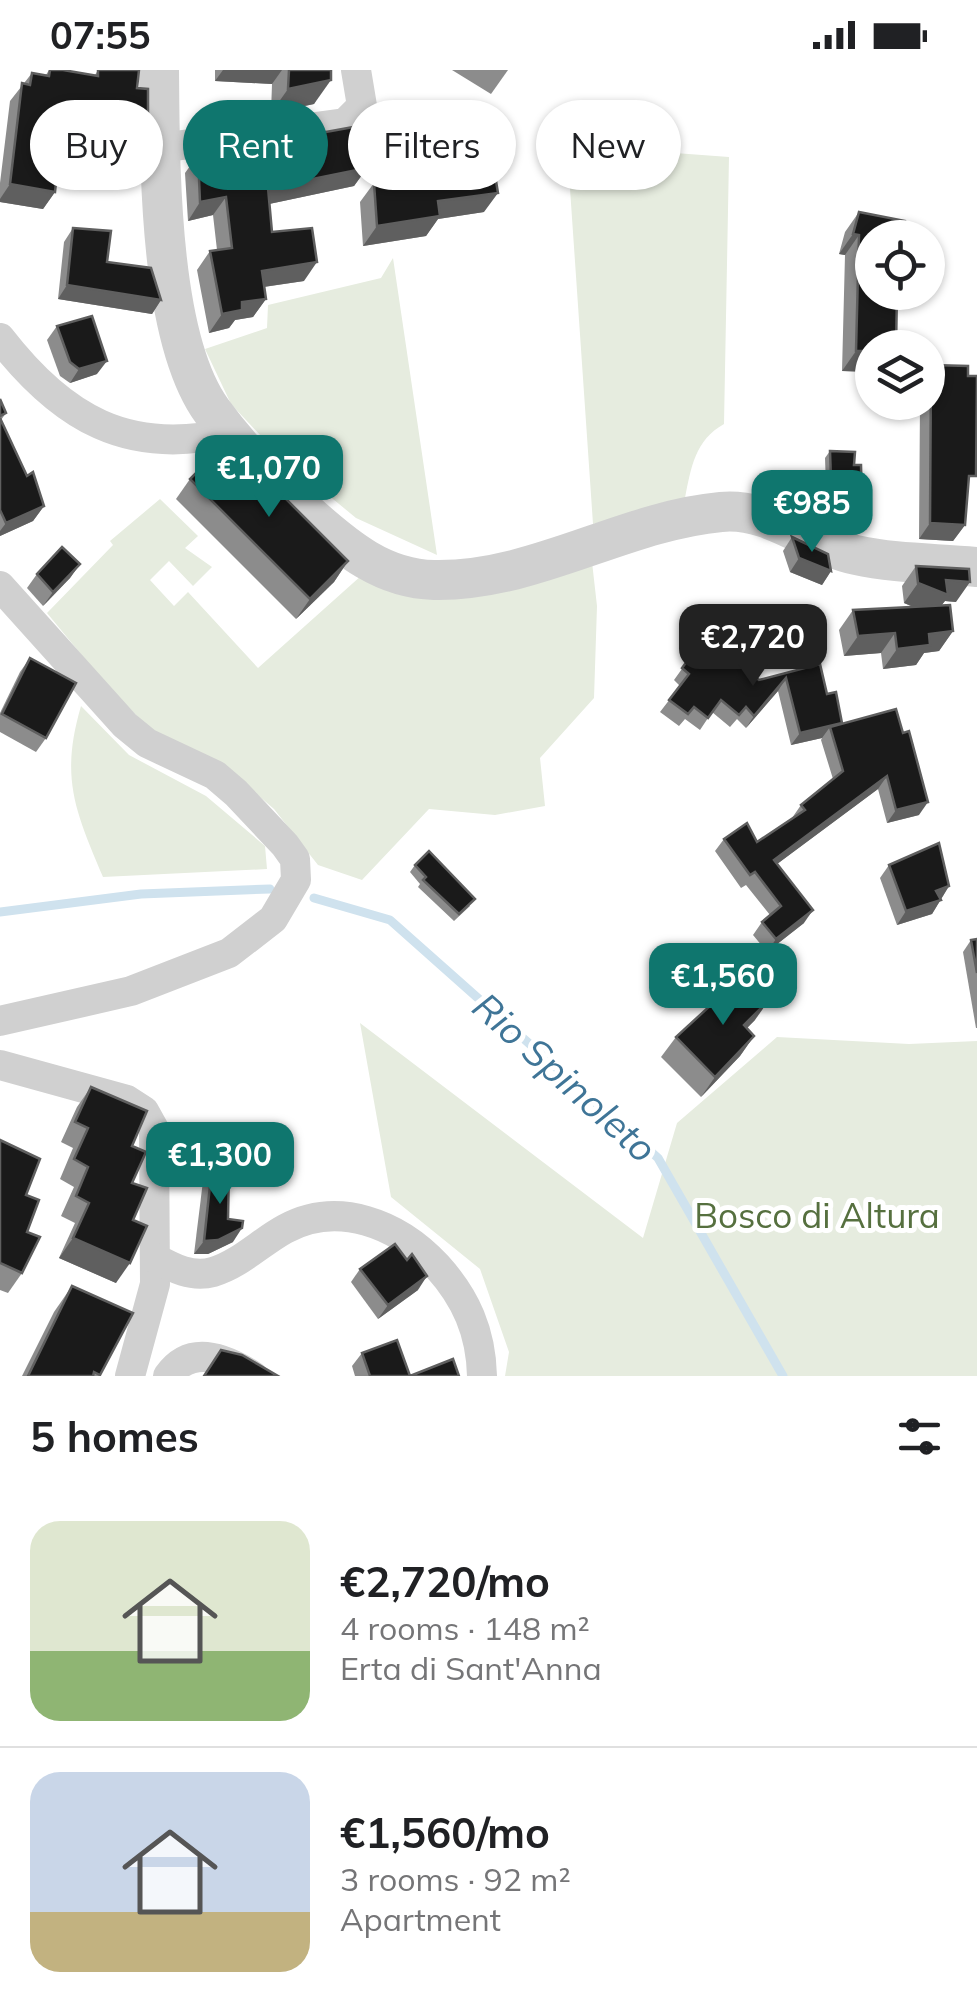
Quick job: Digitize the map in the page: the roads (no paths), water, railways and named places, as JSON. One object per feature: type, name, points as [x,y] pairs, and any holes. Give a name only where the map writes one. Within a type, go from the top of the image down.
[{"type":"street","points":[[159,70],[159,100]]},
{"type":"street","points":[[163,148],[346,123],[358,114],[363,101],[356,70]]},
{"type":"street","points":[[163,180],[177,327],[198,387],[231,432],[304,511],[350,552],[408,577],[470,579],[663,522],[721,512],[762,516],[853,555],[977,567]]},
{"type":"street","points":[[0,338],[50,396],[123,433],[195,441],[231,432]]},
{"type":"street","points":[[0,586],[125,725],[159,750],[215,775],[236,793],[286,845],[294,859],[296,880],[274,918],[229,952],[131,991],[0,1021]]},
{"type":"street","points":[[0,1065],[127,1100],[144,1111],[154,1129],[155,1284],[130,1376]]},
{"type":"street","points":[[155,1258],[186,1272],[212,1272],[286,1228],[312,1218],[335,1214],[380,1224],[431,1259],[463,1298],[478,1336],[482,1376]]},
{"type":"street","points":[[168,1376],[198,1355],[229,1360],[253,1376]]},
{"type":"waterway","name":"Rio Spinoleto","points":[[0,912],[141,894],[270,889]]},
{"type":"waterway","name":"Rio Spinoleto","points":[[314,898],[390,920],[658,1158],[783,1376]]},
{"type":"park label","name":"Bosco di Altura","points":[[817,1215]]}]
